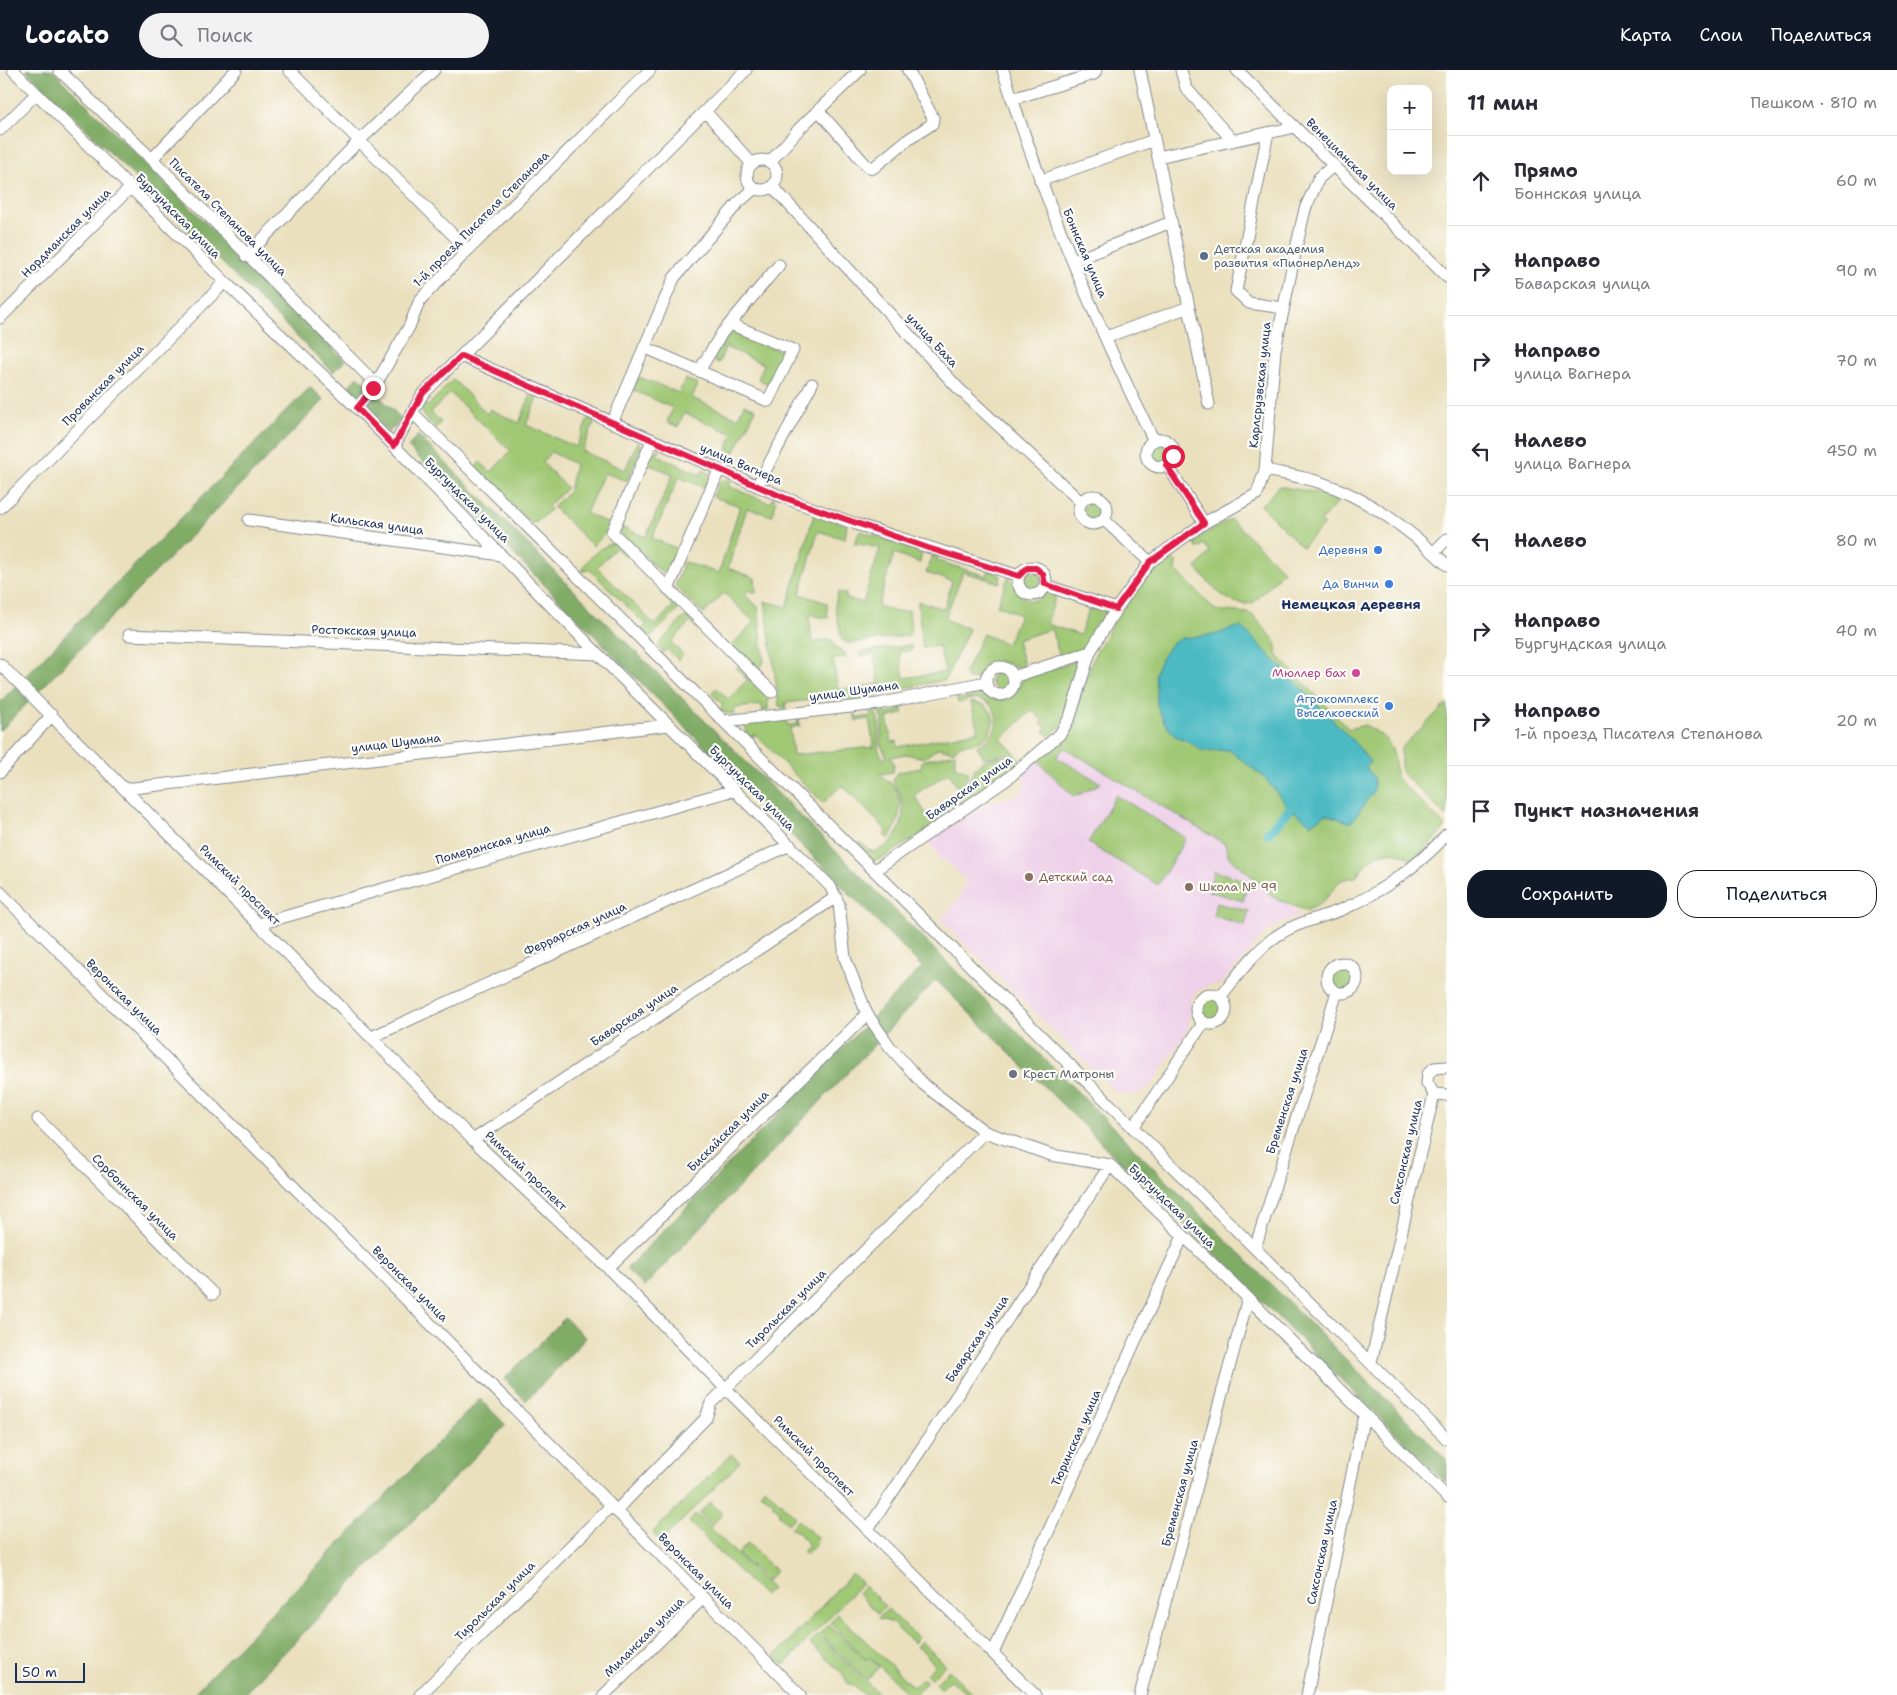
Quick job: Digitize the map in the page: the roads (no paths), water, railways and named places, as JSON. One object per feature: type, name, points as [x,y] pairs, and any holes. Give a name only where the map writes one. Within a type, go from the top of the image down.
[{"type":"street","name":"Бургундская улица","points":[[13,70],[225,282],[357,408],[598,654],[830,886],[836,897],[845,958],[867,1014],[890,1047],[923,1084],[985,1132],[1051,1155],[1110,1165],[1248,1298],[1447,1497]]},
{"type":"street","name":"Писателя Степанова улица","points":[[59,70],[152,159],[246,256],[376,384]]},
{"type":"street","points":[[152,159],[236,70]]},
{"type":"street","points":[[288,70],[468,250]]},
{"type":"street","points":[[246,256],[359,141],[434,70]]},
{"type":"street","name":"1-й проезд Писателя Степанова","points":[[357,408],[376,384],[410,327],[420,300],[650,70]]},
{"type":"street","points":[[394,446],[422,394],[746,70]]},
{"type":"street","points":[[770,162],[818,110],[860,70]]},
{"type":"street","points":[[818,110],[867,166],[873,168],[906,141],[932,124],[933,118],[908,70]]},
{"type":"street","name":"Боннская улица","points":[[1002,70],[1040,181],[1120,372],[1154,441]]},
{"type":"street","points":[[1012,99],[1094,74],[1096,70]]},
{"type":"street","points":[[1140,70],[1209,404]]},
{"type":"street","points":[[1181,70],[1186,88],[1233,141]]},
{"type":"street","name":"Венецианская улица","points":[[1237,70],[1447,277]]},
{"type":"street","points":[[0,130],[36,94]]},
{"type":"street","points":[[705,111],[752,164]]},
{"type":"street","points":[[1158,157],[1296,127]]},
{"type":"street","points":[[1268,133],[1236,291],[1249,303],[1283,308]]},
{"type":"street","points":[[1040,181],[1154,140]]},
{"type":"street","points":[[760,160],[770,162],[777,174],[772,186],[763,190],[754,188],[747,176],[752,164],[760,160]]},
{"type":"street","name":"Карлсруэвская улица","points":[[1265,470],[1272,384],[1283,308],[1305,209],[1319,178],[1334,165]]},
{"type":"street","name":"улица Баха","points":[[772,186],[958,388],[1081,502]]},
{"type":"street","name":"Нордманская улица","points":[[0,318],[130,188]]},
{"type":"street","points":[[612,423],[674,278],[738,203],[754,188]]},
{"type":"street","points":[[1073,261],[1171,222]]},
{"type":"street","points":[[699,371],[730,324],[779,265]]},
{"type":"street","name":"Прованская улица","points":[[0,508],[225,282]]},
{"type":"street","points":[[1106,337],[1189,307]]},
{"type":"street","points":[[644,347],[768,401],[793,350],[730,324]]},
{"type":"street","name":"улица Вагнера","points":[[461,356],[758,486],[856,524],[1019,576]]},
{"type":"street","points":[[758,486],[812,384]]},
{"type":"street","name":"Бургундская улица","points":[[413,413],[1447,1438]]},
{"type":"street","points":[[1165,440],[1172,446],[1173,456],[1166,465],[1158,467],[1148,459],[1148,448],[1154,441],[1165,440]]},
{"type":"street","points":[[652,441],[612,532],[772,692]]},
{"type":"street","points":[[1166,465],[1204,523]]},
{"type":"street","points":[[668,589],[719,470]]},
{"type":"street","points":[[1265,470],[1321,482],[1345,492],[1416,536],[1447,565]]},
{"type":"street","name":"Баварская улица","points":[[875,870],[1006,780],[1060,734],[1070,717],[1090,652],[1116,609],[1150,562],[1204,523],[1257,494],[1265,470]]},
{"type":"street","points":[[1088,496],[1101,499],[1106,506],[1103,519],[1095,523],[1086,522],[1080,515],[1081,502],[1088,496]]},
{"type":"street","points":[[1103,519],[1150,562]]},
{"type":"street","name":"Кильская улица","points":[[249,520],[502,555]]},
{"type":"street","points":[[1434,552],[1447,539]]},
{"type":"street","points":[[1027,568],[1036,568],[1043,574],[1045,584],[1038,593],[1030,595],[1019,587],[1019,576],[1027,568]]},
{"type":"street","points":[[1045,584],[1116,609]]},
{"type":"street","name":"Ростокская улица","points":[[129,635],[598,654]]},
{"type":"street","points":[[1013,677],[1090,652]]},
{"type":"street","name":"Римский проспект","points":[[0,664],[473,1140],[608,1268],[725,1388],[1035,1695]]},
{"type":"street","points":[[996,668],[1008,670],[1013,677],[1012,686],[1002,694],[990,690],[986,682],[988,673],[996,668]]},
{"type":"street","name":"улица Шумана","points":[[724,721],[878,704],[986,682]]},
{"type":"street","points":[[0,772],[52,716]]},
{"type":"street","name":"улица Шумана","points":[[125,789],[669,725]]},
{"type":"street","name":"Померанская улица","points":[[259,924],[734,790]]},
{"type":"street","points":[[1220,997],[1267,943],[1284,931],[1345,908],[1371,895],[1431,853],[1447,834]]},
{"type":"street","name":"Феррарская улица","points":[[372,1038],[790,846]]},
{"type":"street","name":"Веронская улица","points":[[0,892],[614,1508],[794,1693]]},
{"type":"street","name":"Баварская улица","points":[[473,1140],[836,897]]},
{"type":"street","name":"Бременская улица","points":[[1255,1248],[1337,992]]},
{"type":"street","points":[[1209,994],[1220,997],[1226,1006],[1225,1015],[1218,1022],[1204,1022],[1197,1013],[1198,1001],[1209,994]]},
{"type":"street","name":"Бискайская улица","points":[[608,1268],[867,1014]]},
{"type":"street","points":[[1133,1128],[1204,1022]]},
{"type":"street","name":"Саксонская улица","points":[[1370,1362],[1434,1094],[1427,1083],[1428,1074],[1434,1068],[1447,1067]]},
{"type":"street","name":"Саксонская улица","points":[[1434,1094],[1447,1095]]},
{"type":"street","name":"Сорбоннская улица","points":[[38,1119],[213,1294]]},
{"type":"street","name":"Тирольская улица","points":[[420,1695],[706,1418],[709,1406],[725,1388],[985,1132]]},
{"type":"street","name":"Баварская улица","points":[[868,1529],[1110,1165]]},
{"type":"street","name":"Тюринская улица","points":[[993,1652],[1183,1236]]},
{"type":"street","name":"Бременская улица","points":[[1140,1695],[1248,1298]]},
{"type":"street","name":"Саксонская улица","points":[[1307,1695],[1364,1415]]},
{"type":"street","name":"Миланская улица","points":[[604,1695],[703,1598]]},
{"type":"water","points":[[1242,627],[1355,743],[1370,762],[1366,767],[1374,778],[1374,790],[1351,823],[1326,814],[1311,824],[1287,806],[1265,778],[1229,750],[1203,751],[1188,741],[1175,736],[1164,722],[1157,705],[1155,674],[1161,659],[1171,644],[1182,638],[1214,635]]},
{"type":"waterway","points":[[1268,833],[1290,809]]},
{"type":"place","name":"Детская академия развития «ПионерЛенд»","points":[[1204,256]]},
{"type":"place","name":"Деревня","points":[[1378,550]]},
{"type":"place","name":"Да Винчи","points":[[1389,584]]},
{"type":"place","name":"Мюллер бах","points":[[1356,673]]},
{"type":"place","name":"Агрокомплекс Выселковский","points":[[1389,706]]},
{"type":"place","name":"Детский сад","points":[[1029,877]]},
{"type":"place","name":"Школа № 99","points":[[1189,887]]},
{"type":"place","name":"Крест Матроны","points":[[1013,1074]]},
{"type":"district","name":"Немецкая деревня","points":[[1351,604]]}]
